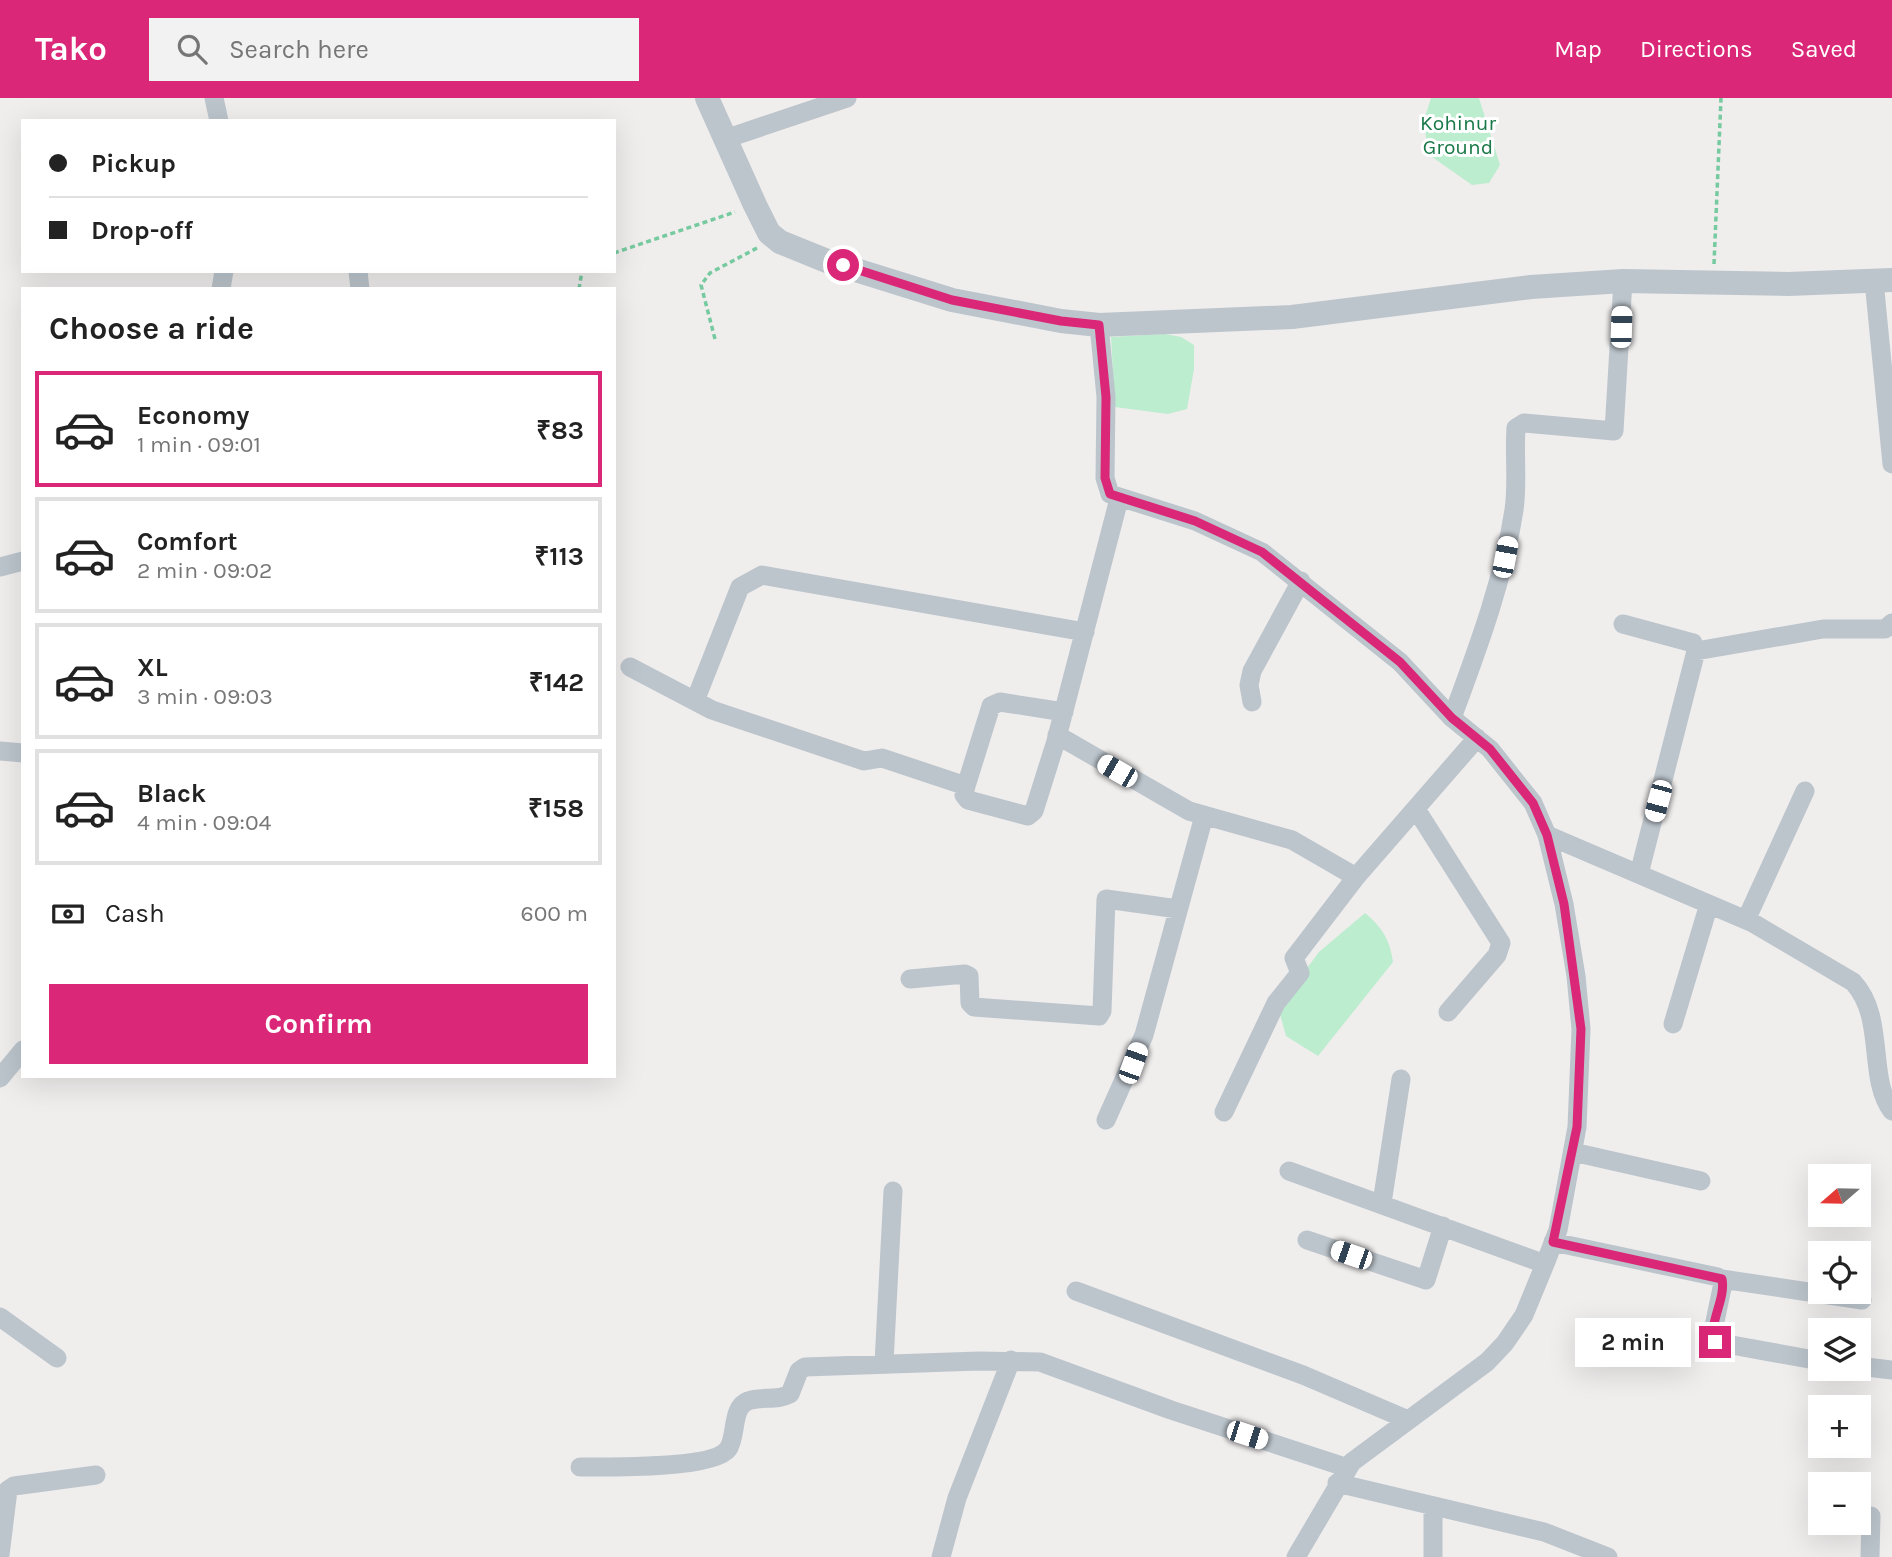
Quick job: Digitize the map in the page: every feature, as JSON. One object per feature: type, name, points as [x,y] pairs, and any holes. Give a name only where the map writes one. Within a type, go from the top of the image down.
[{"type":"street","points":[[214,98],[219,119]]},
{"type":"street","points":[[725,139],[847,98]]},
{"type":"street","points":[[712,99],[725,139],[755,205],[774,239],[797,251],[952,300],[1061,321],[1099,325],[1292,317],[1531,286],[1623,281],[1788,284],[1883,280],[1892,464]]},
{"type":"street","points":[[1452,718],[1505,557],[1514,507],[1516,428],[1524,423],[1614,431],[1623,281]]},
{"type":"street","points":[[1099,325],[1106,397],[1105,478],[1110,494],[1195,521],[1262,552],[1400,662],[1452,718],[1477,738],[1533,803],[1547,835],[1564,904],[1581,1029],[1577,1127],[1553,1242],[1545,1264],[1524,1315],[1505,1343],[1466,1380],[1365,1450],[1343,1475],[1296,1557]]},
{"type":"street","points":[[1063,712],[1000,702],[991,706],[966,786],[964,795],[968,800],[1023,815],[1032,814],[1057,735],[1119,499]]},
{"type":"street","points":[[0,567],[21,562]]},
{"type":"street","points":[[695,701],[740,587],[762,575],[1085,632]]},
{"type":"street","points":[[1252,702],[1252,671],[1301,581]]},
{"type":"street","points":[[1696,651],[1823,629],[1885,629],[1892,623]]},
{"type":"street","points":[[1623,624],[1693,643],[1696,651],[1639,874]]},
{"type":"street","points":[[631,667],[695,701],[864,761],[882,758],[966,786]]},
{"type":"street","points":[[1057,735],[1178,806],[1203,816],[1292,840],[1356,877]]},
{"type":"street","points":[[1224,1112],[1276,1003],[1300,973],[1294,958],[1356,877],[1477,738]]},
{"type":"street","points":[[0,751],[21,753]]},
{"type":"street","points":[[1746,920],[1805,791]]},
{"type":"street","points":[[1416,809],[1501,943],[1497,955],[1448,1012]]},
{"type":"street","points":[[1106,1120],[1144,1035],[1203,816]]},
{"type":"street","points":[[1547,835],[1746,920],[1853,982],[1863,992],[1869,1009],[1884,1092],[1892,1111]]},
{"type":"street","points":[[910,979],[965,974],[969,976],[970,1003],[974,1007],[1099,1016],[1102,1011],[1106,899],[1114,897],[1178,909]]},
{"type":"street","points":[[1673,1024],[1709,904]]},
{"type":"street","points":[[0,1078],[21,1052]]},
{"type":"street","points":[[1382,1203],[1401,1079]]},
{"type":"street","points":[[1573,1152],[1701,1181]]},
{"type":"street","points":[[1289,1171],[1545,1264]]},
{"type":"street","points":[[884,1363],[893,1191]]},
{"type":"street","points":[[1307,1241],[1426,1280],[1443,1226]]},
{"type":"street","points":[[1553,1242],[1722,1279],[1808,1292]]},
{"type":"street","points":[[1722,1279],[1723,1291],[1713,1331],[1715,1342],[1808,1359]]},
{"type":"street","points":[[1076,1291],[1303,1375],[1408,1420]]},
{"type":"street","points":[[0,1317],[57,1358]]},
{"type":"street","points":[[942,1557],[957,1498],[1011,1360]]},
{"type":"street","points":[[580,1467],[653,1466],[724,1453],[730,1446],[740,1407],[747,1401],[790,1394],[799,1371],[805,1367],[1011,1360],[1040,1362],[1433,1507],[1544,1532],[1608,1557]]},
{"type":"street","points":[[1871,1368],[1892,1370]]},
{"type":"street","points":[[0,1555],[8,1490],[14,1486],[96,1475]]},
{"type":"street","points":[[1433,1507],[1433,1557]]},
{"type":"street","points":[[1870,1557],[1871,1535]]},
{"type":"path","points":[[1714,282],[1721,98]]},
{"type":"path","points":[[616,252],[755,205]]},
{"type":"path","points":[[715,339],[701,285],[710,273],[774,239]]},
{"type":"green space","name":"Kohinur Ground","points":[[1431,98],[1479,98],[1500,165],[1489,183],[1472,185],[1428,154],[1424,120]]},
{"type":"green space","points":[[1165,334],[1181,337],[1194,345],[1194,369],[1187,409],[1168,414],[1115,407],[1111,337]]},
{"type":"green space","points":[[1365,913],[1384,935],[1393,962],[1318,1056],[1286,1036],[1278,1007],[1319,952]]},
{"type":"route","points":[[843,265],[952,300],[1061,321],[1099,325],[1106,397],[1105,478],[1110,494],[1195,521],[1262,552],[1400,662],[1452,718],[1490,749],[1512,776],[1533,803],[1547,835],[1564,904],[1576,976],[1581,1029],[1577,1127],[1558,1230],[1553,1242],[1722,1279],[1723,1291],[1713,1331],[1715,1342]]}]
